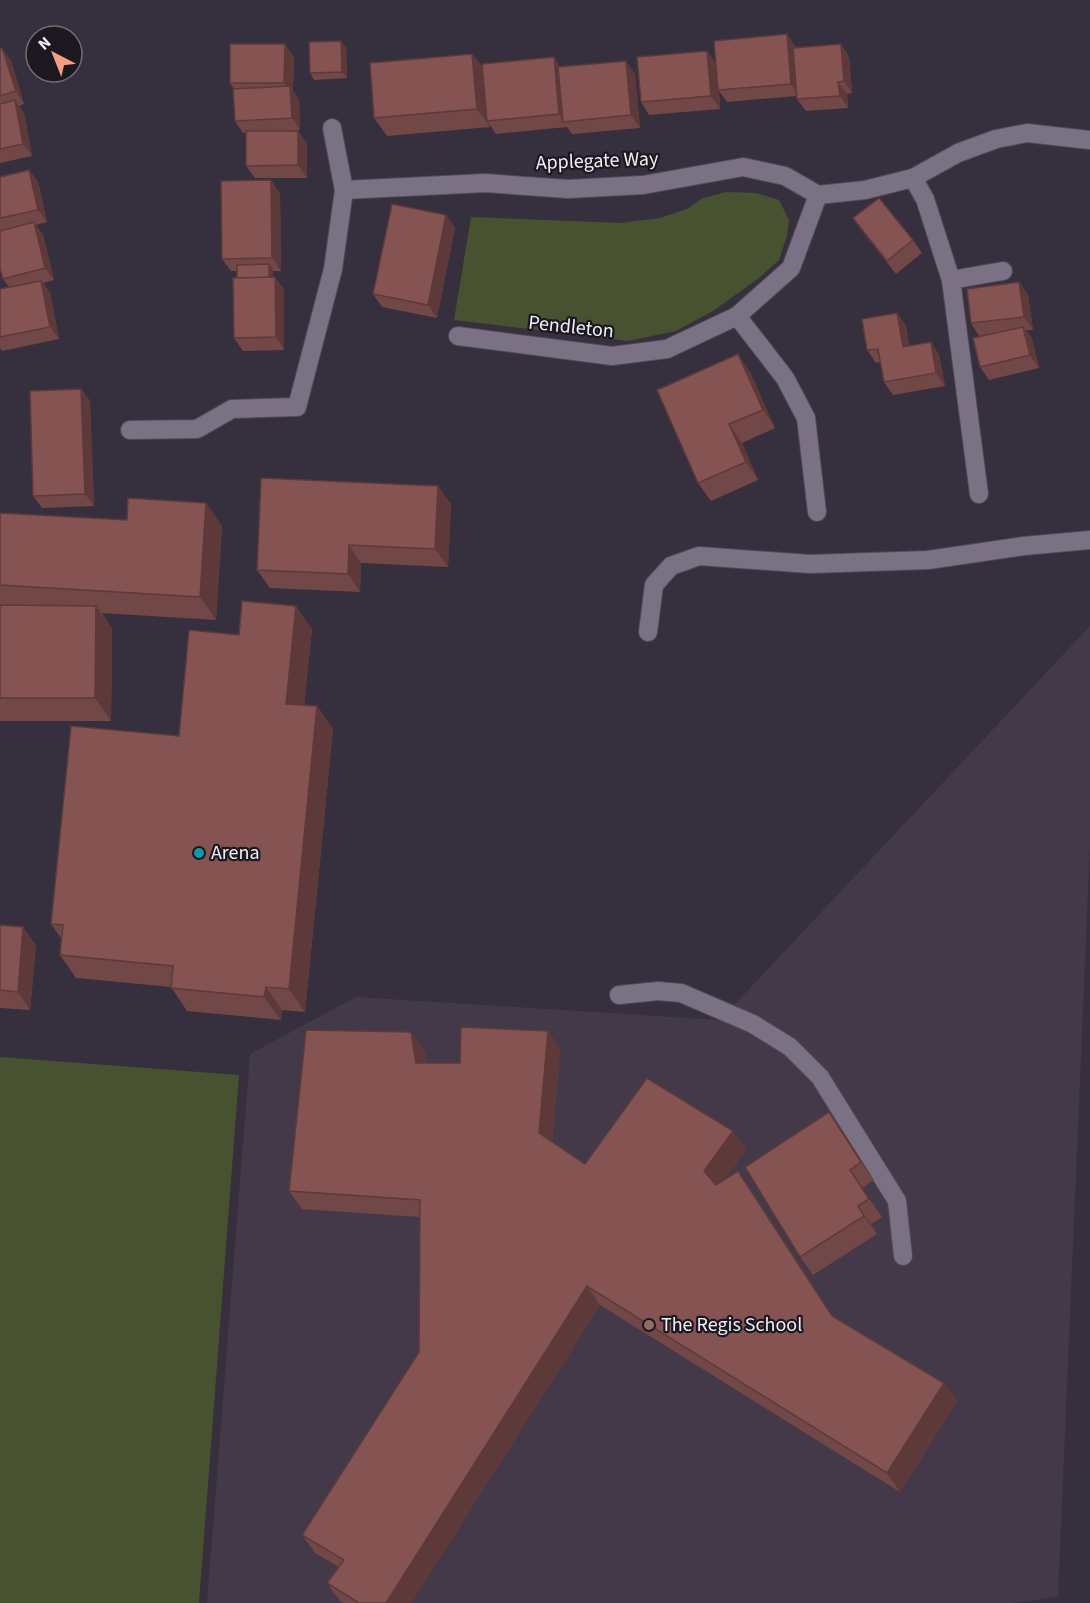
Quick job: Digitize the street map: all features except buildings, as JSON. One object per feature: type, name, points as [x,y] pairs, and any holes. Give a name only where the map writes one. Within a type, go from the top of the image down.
[{"type":"street","points":[[130,430],[197,429],[232,409],[297,407],[333,269],[344,190],[332,128]]},
{"type":"street","points":[[818,195],[865,190],[914,178],[958,153],[996,139],[1027,133],[1090,140]]},
{"type":"street","name":"Applegate Way","points":[[344,190],[485,183],[568,189],[643,185],[743,167],[785,176],[818,195]]},
{"type":"street","points":[[914,178],[925,199],[951,280],[979,494]]},
{"type":"street","name":"Pendleton","points":[[458,336],[612,356],[667,349],[737,316],[791,268],[818,195]]},
{"type":"street","points":[[951,280],[1003,271]]},
{"type":"street","points":[[737,316],[784,378],[806,418],[818,512]]},
{"type":"street","points":[[648,632],[654,585],[671,566],[699,556],[810,564],[928,560],[1023,546],[1090,540]]},
{"type":"street","points":[[619,995],[658,991],[681,993],[753,1024],[790,1047],[820,1077],[897,1201],[903,1256]]},
{"type":"shaded area","name":"The Regis School","points":[[1090,626],[1090,846],[1058,1597],[1012,1603],[207,1603],[250,1054],[356,997],[720,1020]]},
{"type":"green space","points":[[726,192],[756,193],[779,200],[789,220],[787,236],[779,260],[759,278],[713,311],[676,331],[628,341],[454,320],[471,217],[620,223],[660,218],[687,209],[703,198]]},
{"type":"green space","points":[[0,1057],[239,1075],[199,1603],[0,1603]]},
{"type":"place","name":"Arena","points":[[199,853]]},
{"type":"place","name":"The Regis School","points":[[649,1325]]}]
